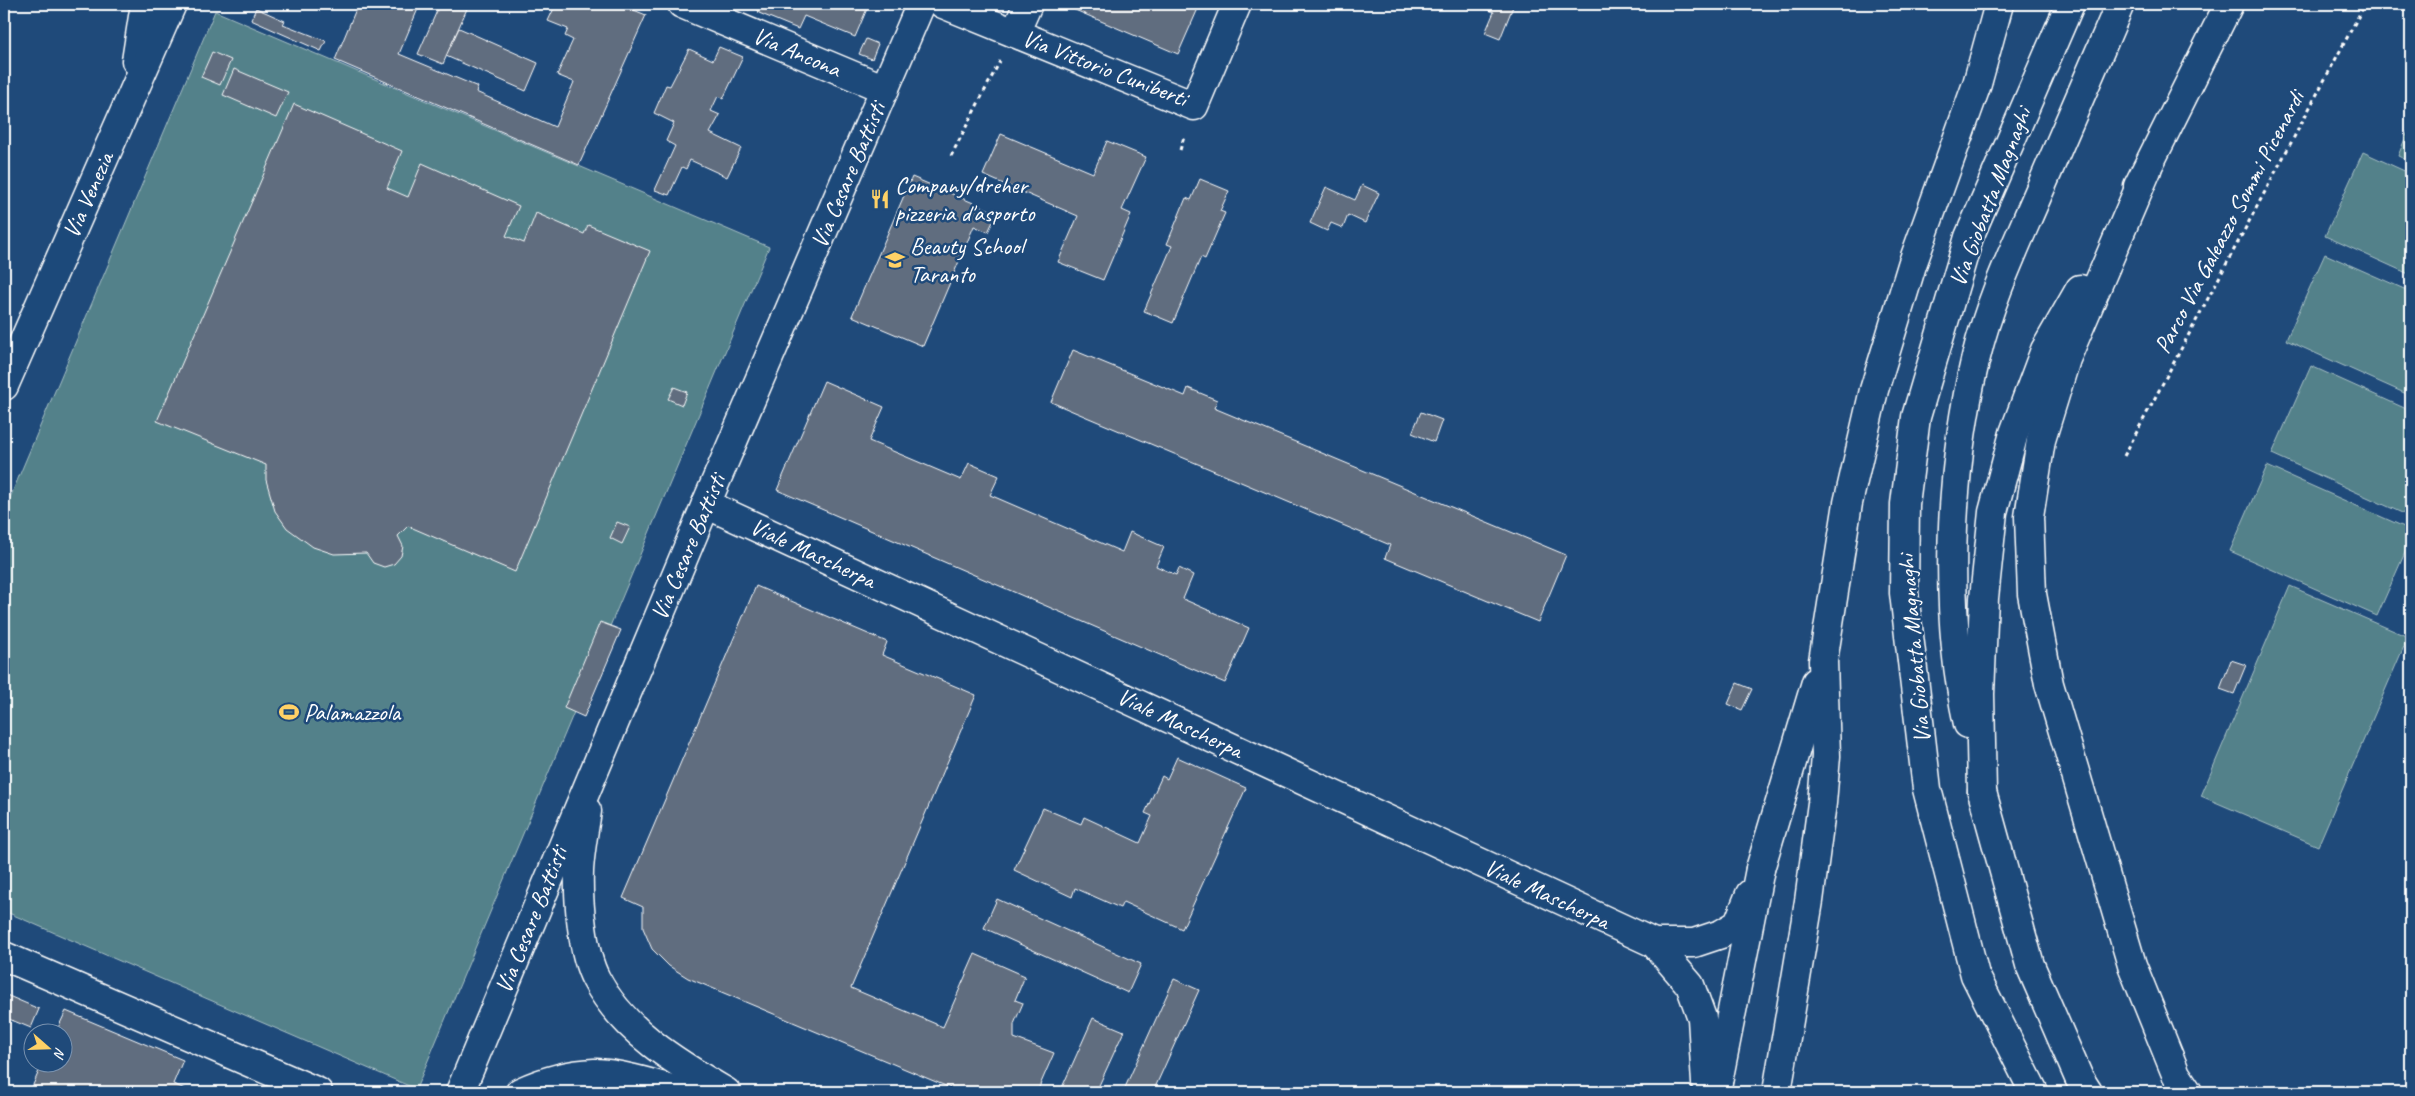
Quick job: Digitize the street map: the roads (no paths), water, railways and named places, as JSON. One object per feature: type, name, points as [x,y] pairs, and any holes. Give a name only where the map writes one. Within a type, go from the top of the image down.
[{"type":"main road","points":[[130,101],[145,4]]},
{"type":"main road","name":"Via Venezia","points":[[4,386],[172,4]]},
{"type":"main road","name":"Via Ancona","points":[[682,4],[885,90]]},
{"type":"main road","name":"Via Cesare Battisti","points":[[460,1092],[706,504],[921,4]]},
{"type":"main road","name":"Via Vittorio Cuniberti","points":[[943,4],[1194,106],[1237,4]]},
{"type":"main road","points":[[1015,33],[1028,4]]},
{"type":"main road","points":[[1654,943],[1694,943],[1721,934],[1738,924],[1760,869],[1823,662],[1848,502],[1874,390],[1912,265],[1977,84],[1999,4]]},
{"type":"main road","name":"Via Giobatta Magnaghi","points":[[2034,1092],[1975,975],[1927,789],[1904,593],[1905,504],[1916,417],[1969,237],[2070,4]]},
{"type":"main road","name":"Via Giobatta Magnaghi","points":[[1982,792],[1961,694],[1953,599],[1955,509],[1964,423],[1976,356],[2000,281],[2120,4]]},
{"type":"main road","points":[[2088,1092],[2079,1078],[2030,965],[1982,792],[1980,694],[1984,598],[1994,512],[2014,433],[2046,350],[2147,170],[2229,4]]},
{"type":"main road","points":[[2147,170],[2066,359],[2041,440],[2029,517],[2032,594],[2048,684],[2132,966],[2176,1074],[2188,1092]]},
{"type":"main road","name":"Viale Mascherpa","points":[[706,504],[1654,943]]},
{"type":"main road","points":[[1777,1092],[1809,901],[1822,804],[1826,756],[1823,662]]},
{"type":"main road","points":[[592,774],[579,870],[581,926],[595,978],[623,1017],[671,1060],[726,1092]]},
{"type":"main road","points":[[1716,1092],[1760,869]]},
{"type":"main road","points":[[1654,943],[1690,985],[1702,1018],[1706,1092]]},
{"type":"main road","points":[[4,956],[318,1092]]},
{"type":"main road","points":[[520,1092],[542,1082],[595,1073],[660,1085],[682,1092]]},
{"type":"place","name":"Company/dreher pizzeria d'asporto","points":[[880,199]]},
{"type":"place","name":"Beauty School Taranto","points":[[895,260]]},
{"type":"place","name":"Palamazzola","points":[[289,712]]}]
